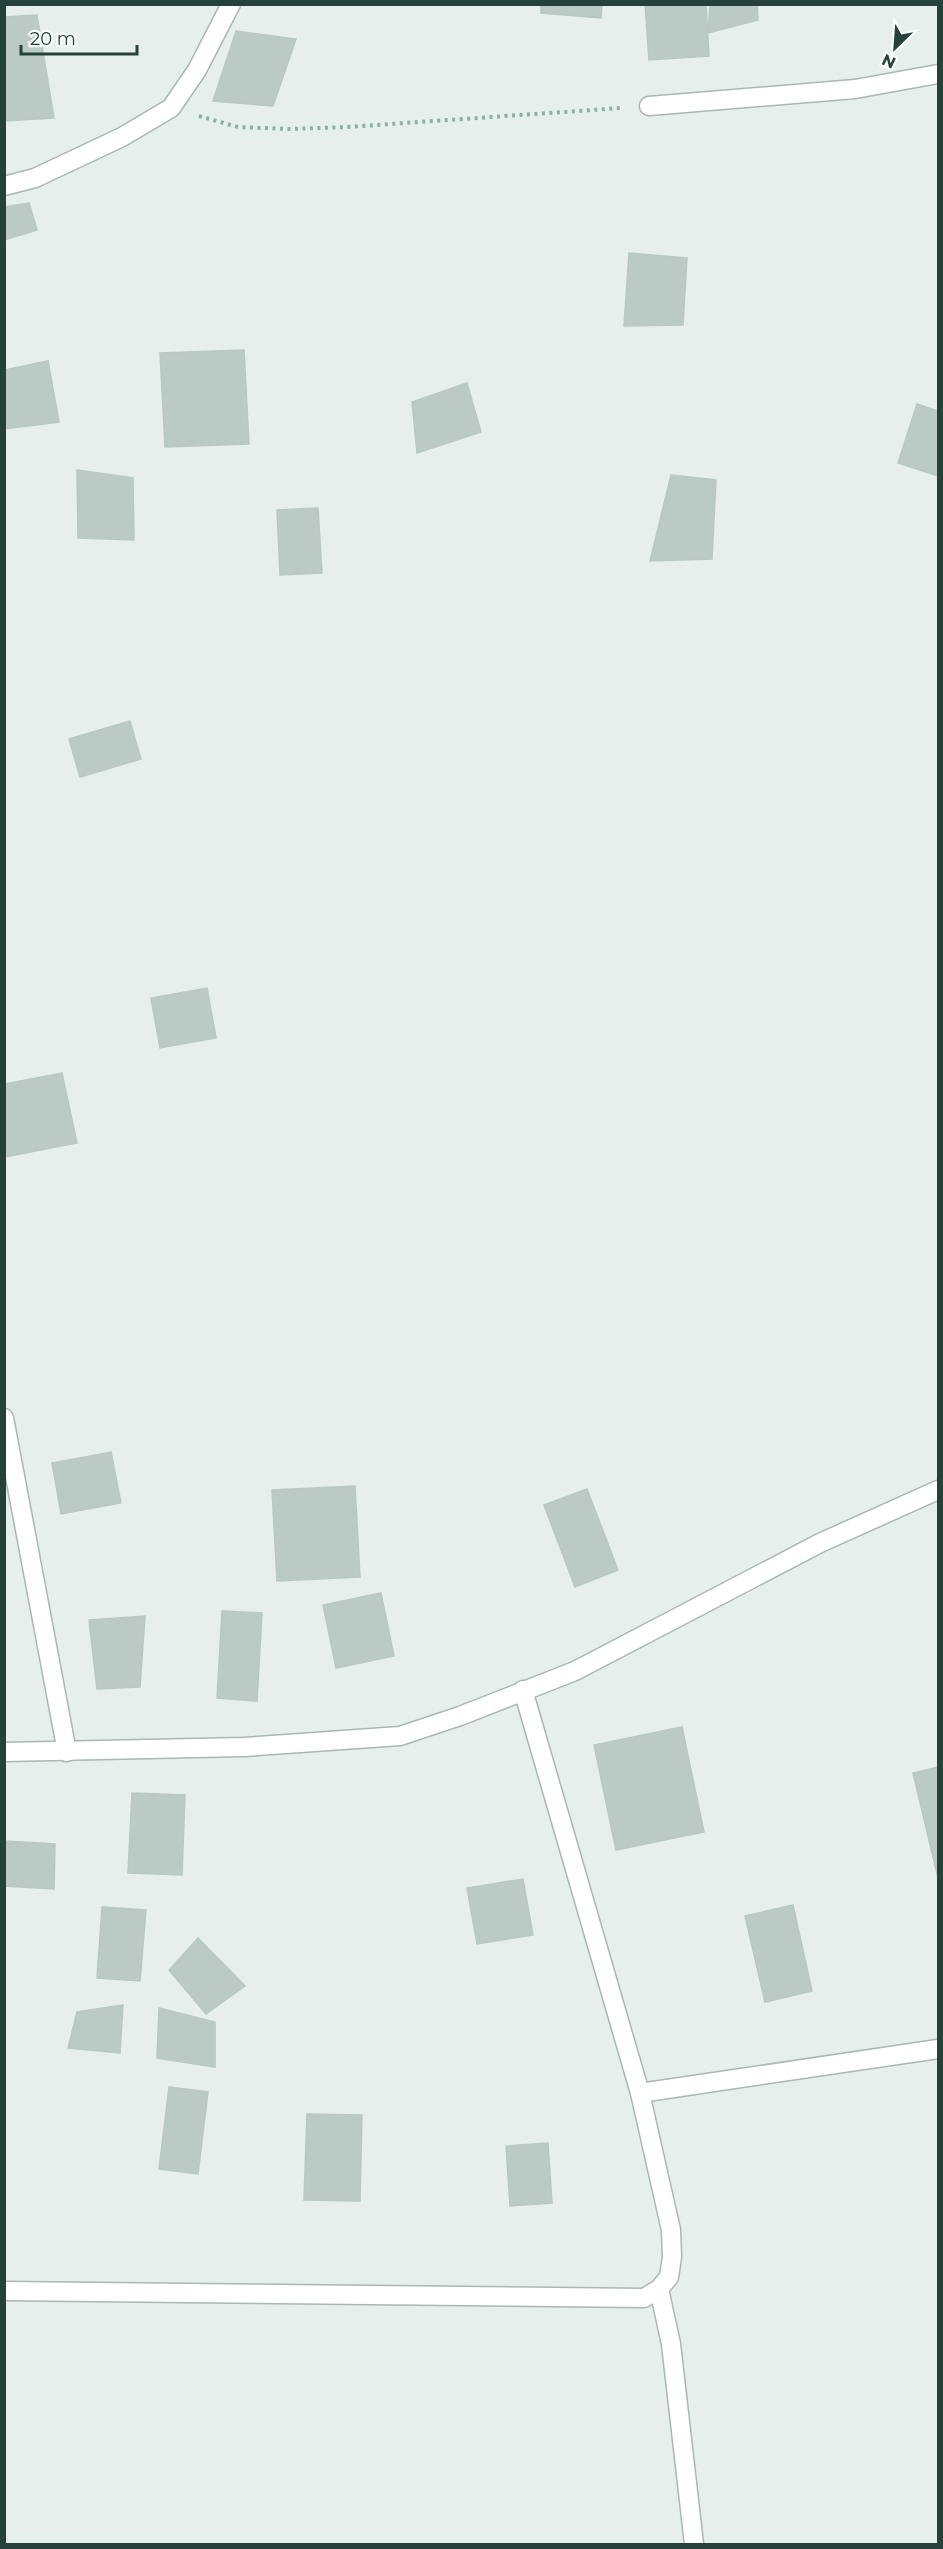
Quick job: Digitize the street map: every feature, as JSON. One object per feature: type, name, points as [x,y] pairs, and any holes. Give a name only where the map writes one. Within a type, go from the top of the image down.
[{"type":"street","points":[[4,186],[35,178],[122,137],[171,108],[197,70],[231,4]]},
{"type":"street","points":[[649,106],[855,88],[939,74]]},
{"type":"street","points":[[4,1418],[67,1752]]},
{"type":"street","points":[[4,1752],[244,1747],[400,1736],[460,1716],[575,1671],[820,1543],[939,1490]]},
{"type":"street","points":[[4,2291],[644,2298],[658,2289],[669,2277],[672,2257],[671,2230],[640,2093],[523,1690]]},
{"type":"street","points":[[640,2093],[939,2049]]},
{"type":"street","points":[[658,2289],[671,2344],[694,2544]]},
{"type":"path","points":[[171,108],[238,127],[289,129],[649,106]]},
{"type":"building","points":[[541,4],[602,4],[601,18],[541,13]]},
{"type":"building","points":[[645,4],[706,4],[709,56],[649,60]]},
{"type":"building","points":[[710,4],[757,4],[758,20],[708,33]]},
{"type":"building","points":[[37,15],[54,118],[4,121],[4,17]]},
{"type":"building","points":[[236,31],[296,39],[273,106],[213,101]]},
{"type":"building","points":[[29,203],[37,230],[4,240],[4,207]]},
{"type":"building","points":[[629,253],[687,258],[683,325],[624,326]]},
{"type":"building","points":[[244,350],[249,444],[165,447],[160,353]]},
{"type":"building","points":[[48,361],[59,422],[4,429],[4,370]]},
{"type":"building","points":[[467,383],[481,432],[417,453],[412,402]]},
{"type":"building","points":[[917,404],[938,411],[938,476],[898,463]]},
{"type":"building","points":[[77,470],[133,478],[134,540],[78,538]]},
{"type":"building","points":[[671,475],[716,480],[712,559],[650,561]]},
{"type":"building","points":[[318,508],[322,573],[280,575],[277,510]]},
{"type":"building","points":[[130,721],[141,759],[80,777],[69,739]]},
{"type":"building","points":[[207,988],[216,1038],[160,1048],[151,998]]},
{"type":"building","points":[[62,1073],[77,1143],[4,1157],[4,1084]]},
{"type":"building","points":[[111,1452],[121,1503],[61,1514],[52,1463]]},
{"type":"building","points":[[355,1486],[360,1577],[277,1581],[272,1490]]},
{"type":"building","points":[[587,1489],[618,1570],[575,1587],[544,1505]]},
{"type":"building","points":[[381,1593],[394,1656],[336,1668],[323,1605]]},
{"type":"building","points":[[222,1611],[262,1613],[257,1701],[217,1698]]},
{"type":"building","points":[[145,1616],[140,1687],[97,1689],[89,1620]]},
{"type":"building","points":[[682,1727],[704,1832],[616,1850],[594,1745]]},
{"type":"building","points":[[938,1767],[938,1878],[913,1773]]},
{"type":"building","points":[[132,1793],[185,1795],[182,1875],[128,1873]]},
{"type":"building","points":[[4,1841],[55,1844],[54,1889],[4,1886]]},
{"type":"building","points":[[523,1879],[533,1935],[477,1944],[467,1888]]},
{"type":"building","points":[[793,1905],[812,1991],[765,2002],[745,1916]]},
{"type":"building","points":[[102,1907],[146,1910],[140,1981],[97,1978]]},
{"type":"building","points":[[198,1938],[245,1986],[206,2014],[169,1970]]},
{"type":"building","points":[[123,2005],[120,2053],[68,2048],[77,2012]]},
{"type":"building","points":[[159,2008],[215,2022],[215,2067],[157,2058]]},
{"type":"building","points":[[169,2087],[208,2092],[198,2174],[159,2169]]},
{"type":"building","points":[[307,2114],[362,2115],[360,2201],[304,2200]]},
{"type":"building","points":[[548,2143],[552,2203],[510,2206],[506,2146]]}]
